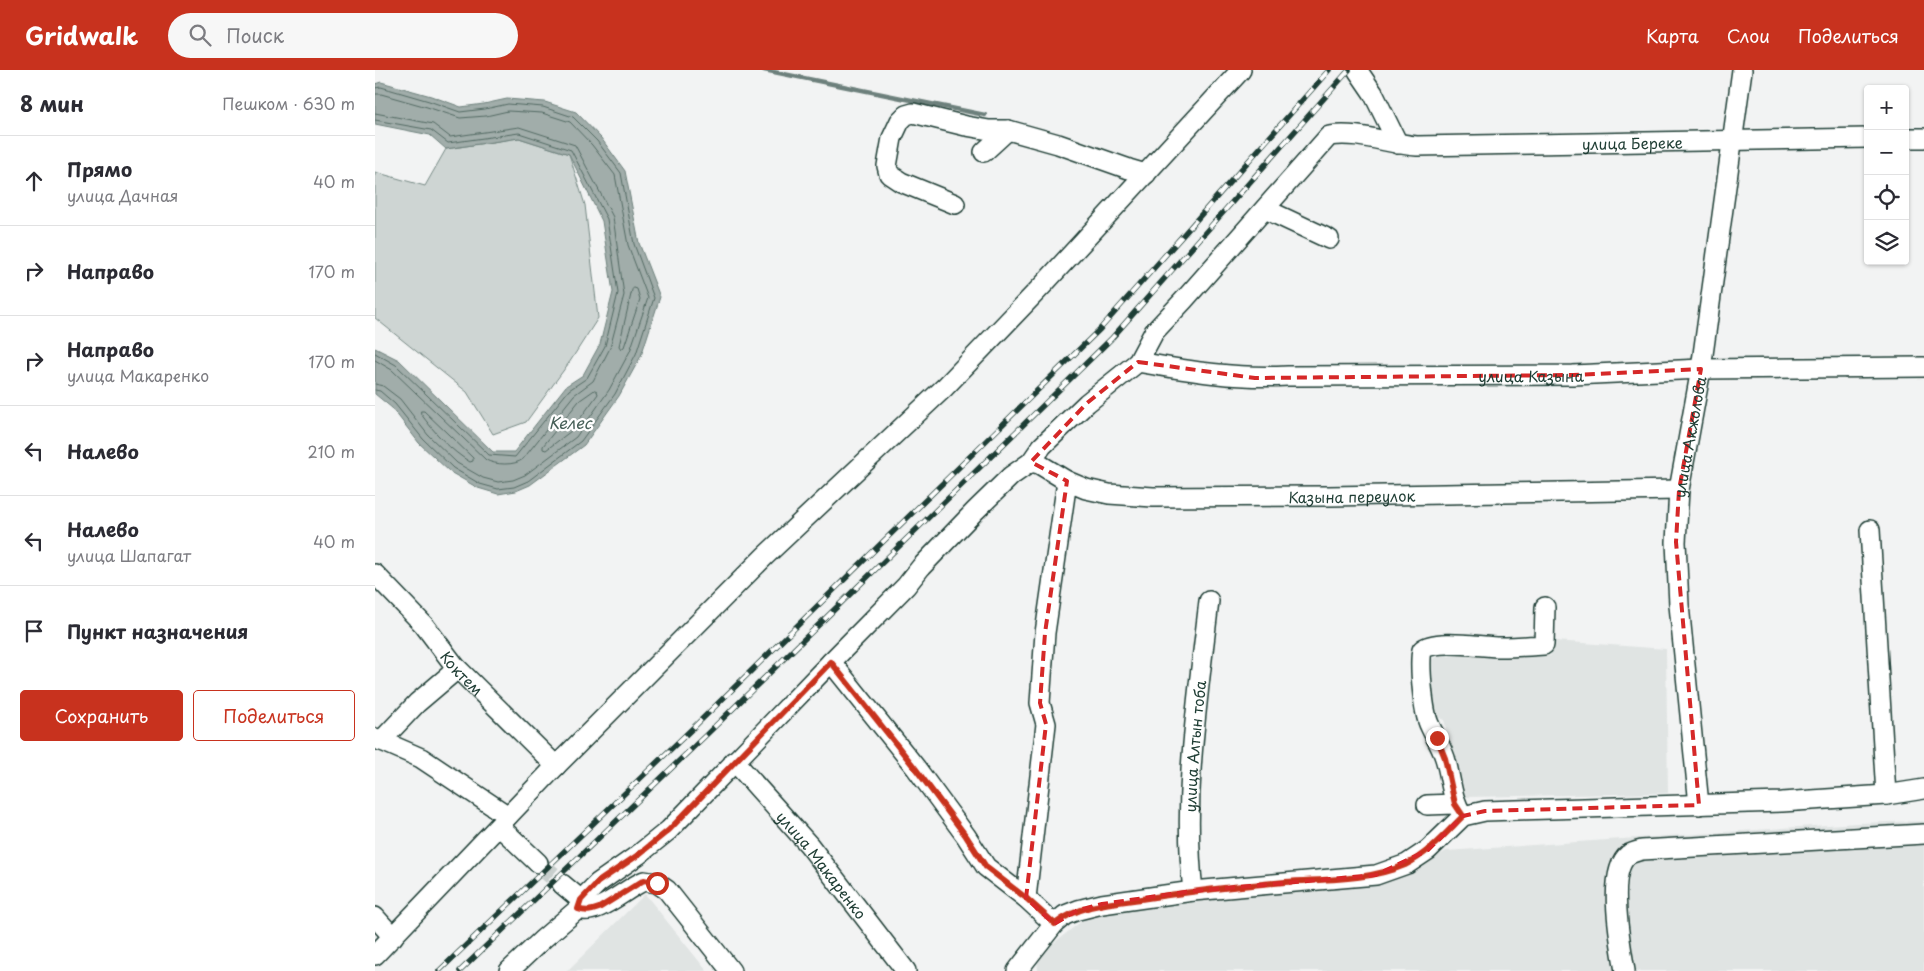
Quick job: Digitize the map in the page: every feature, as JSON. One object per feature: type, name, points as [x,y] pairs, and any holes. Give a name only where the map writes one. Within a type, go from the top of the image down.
[{"type":"street","points":[[375,955],[557,766],[765,556],[945,386],[1147,174],[1241,70]]},
{"type":"street","name":"улица Акжолова","points":[[1699,805],[1679,605],[1677,542],[1679,490],[1701,369],[1742,70]]},
{"type":"street","points":[[1358,71],[1373,93],[1398,144]]},
{"type":"street","points":[[955,204],[901,182],[889,174],[887,166],[892,138],[900,121],[907,115],[913,113],[974,128],[1008,130],[1058,144],[1129,170],[1147,174]]},
{"type":"street","points":[[984,152],[1008,130]]},
{"type":"street","name":"улица Береке","points":[[1265,209],[1329,136],[1341,134],[1417,146],[1733,142],[1864,138]]},
{"type":"street","points":[[1909,138],[1924,138]]},
{"type":"street","points":[[509,971],[579,905],[607,874],[638,855],[669,830],[893,600],[975,511],[1011,476],[1031,462],[1042,446],[1087,403],[1138,362],[1154,332],[1265,209],[1329,239]]},
{"type":"street","name":"улица Казына","points":[[1138,362],[1255,378],[1288,376],[1573,375],[1701,369],[1924,367]]},
{"type":"street","name":"Казына переулок","points":[[1031,462],[1039,464],[1067,481],[1086,489],[1109,494],[1153,496],[1329,496],[1679,490]]},
{"type":"street","points":[[1026,898],[1046,724],[1039,703],[1045,633],[1067,481]]},
{"type":"street","points":[[1870,530],[1885,795]]},
{"type":"street","name":"Коктем","points":[[375,574],[424,626],[455,666],[557,766]]},
{"type":"street","name":"улица Алтын тоба","points":[[1193,891],[1189,858],[1194,730],[1209,601]]},
{"type":"street","points":[[1459,810],[1445,758],[1437,738],[1429,726],[1426,714],[1421,661],[1422,650],[1425,647],[1441,644],[1500,647],[1544,645],[1545,607]]},
{"type":"street","points":[[831,662],[915,768],[966,836],[986,867],[1026,898],[1055,924]]},
{"type":"street","points":[[455,666],[450,674],[378,740],[421,758],[504,821],[538,863]]},
{"type":"street","name":"улица Макаренко","points":[[734,762],[809,845],[906,971]]},
{"type":"street","points":[[1427,805],[1459,810],[1485,811],[1699,805],[1885,795],[1924,789]]},
{"type":"street","points":[[1017,971],[1055,924],[1065,915],[1078,910],[1102,904],[1193,891],[1376,875],[1407,864],[1428,850],[1459,810]]},
{"type":"street","points":[[1625,971],[1616,910],[1618,878],[1622,862],[1628,855],[1642,850],[1924,834]]},
{"type":"street","points":[[562,884],[584,912],[591,911],[644,880],[651,881],[667,890],[731,971]]},
{"type":"street","points":[[375,917],[393,937]]},
{"type":"highlighted area","points":[[1138,362],[1255,378],[1573,375],[1701,369],[1679,490],[1676,542],[1699,805],[1485,811],[1463,816],[1428,850],[1376,875],[1193,891],[1102,904],[1078,910],[1054,924],[1026,898],[1046,724],[1040,703],[1045,633],[1067,481],[1031,462],[1087,403]]},
{"type":"shaded area","points":[[519,138],[569,154],[585,205],[598,318],[571,360],[526,422],[493,434],[467,392],[375,318],[375,172],[425,186],[446,149]]},
{"type":"shaded area","points":[[1555,641],[1666,649],[1668,793],[1465,797],[1444,720],[1432,714],[1428,660],[1440,656],[1550,656]]},
{"type":"shaded area","points":[[1924,821],[1924,971],[1038,971],[1037,956],[1096,910],[1376,882],[1414,871],[1446,851],[1858,823]]},
{"type":"shaded area","points":[[645,894],[707,971],[567,971]]},
{"type":"water","name":"Келес","points":[[381,82],[431,96],[461,107],[507,99],[545,102],[576,112],[601,138],[625,171],[639,243],[660,297],[641,356],[619,396],[584,445],[530,485],[516,491],[498,494],[478,488],[450,472],[419,443],[392,408],[375,394],[375,348],[399,360],[493,452],[514,452],[566,386],[583,375],[600,344],[613,292],[602,221],[569,154],[519,138],[446,149],[430,135],[375,124],[375,84]]},
{"type":"waterway","points":[[764,70],[985,115]]},
{"type":"tunnel","points":[[538,863],[562,884]]},
{"type":"railway","points":[[439,971],[696,725],[1100,329],[1329,70]]},
{"type":"railway","points":[[460,971],[706,735],[1111,339],[1349,70]]},
{"type":"route","points":[[657,883],[644,880],[599,908],[584,912],[578,909],[581,900],[589,890],[607,874],[638,855],[669,830],[831,662],[915,768],[966,836],[986,867],[1026,898],[1055,924],[1065,915],[1102,904],[1193,891],[1376,875],[1407,864],[1428,850],[1463,816],[1455,804],[1445,758],[1437,738]]}]
